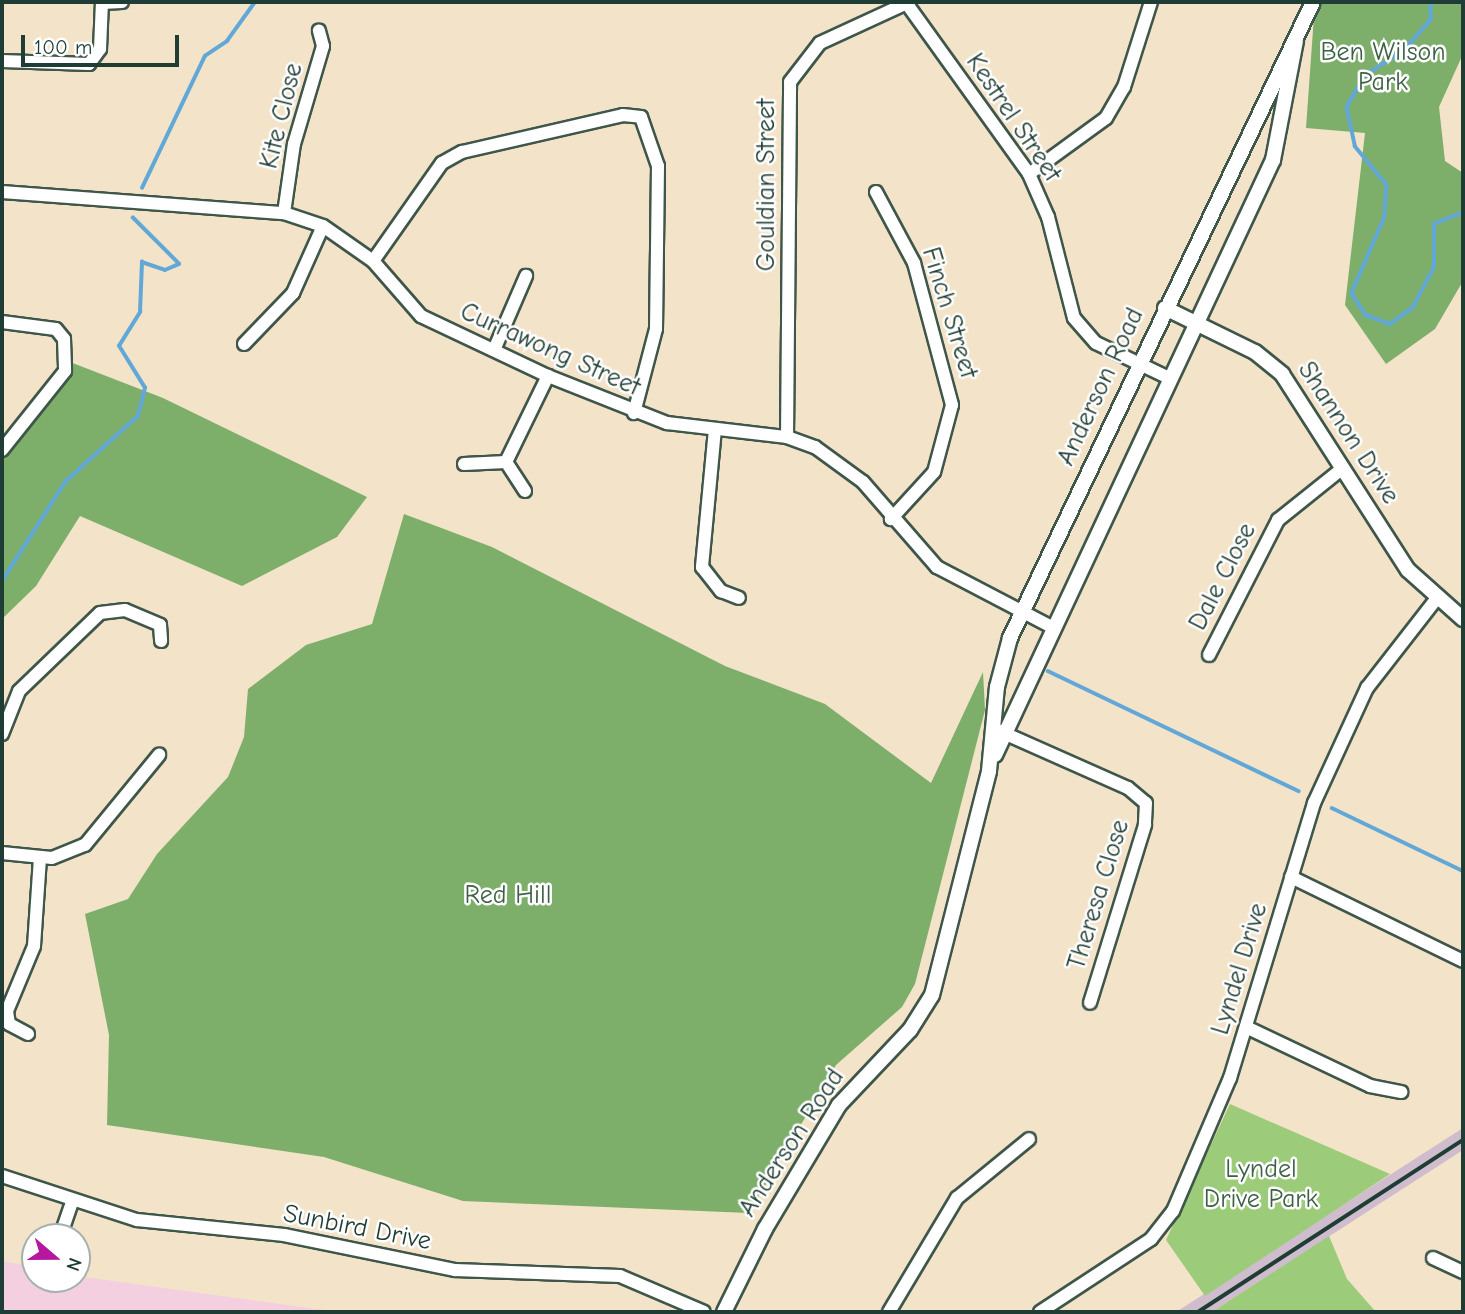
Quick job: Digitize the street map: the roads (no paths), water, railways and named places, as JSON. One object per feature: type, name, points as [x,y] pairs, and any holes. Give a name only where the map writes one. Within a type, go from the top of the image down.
[{"type":"street","points":[[2,61],[89,64],[100,49],[102,2],[122,2]]},
{"type":"street","points":[[1029,174],[1106,118],[1124,87],[1151,2]]},
{"type":"street","name":"Anderson Road","points":[[999,731],[1000,670],[1022,613],[1138,364],[1313,2]]},
{"type":"street","name":"Kestrel Street","points":[[908,3],[1029,174],[1048,217],[1074,318],[1096,343],[1171,379]]},
{"type":"street","name":"Gouldian Street","points":[[787,437],[790,82],[820,43],[908,3]]},
{"type":"street","name":"Kite Close","points":[[284,212],[294,144],[323,46],[319,31]]},
{"type":"street","name":"Anderson Road","points":[[724,1312],[765,1228],[839,1105],[910,1030],[932,995],[999,731],[1052,627],[1273,160],[1296,36]]},
{"type":"street","points":[[373,261],[442,163],[462,152],[623,115],[641,117],[658,166],[656,329],[634,413]]},
{"type":"street","points":[[1219,194],[1260,122],[1269,118],[1281,127]]},
{"type":"street","name":"Currawong Street","points":[[2,192],[284,212],[324,226],[373,261],[412,310],[548,376],[634,413],[715,429],[787,437],[839,462],[891,519],[953,578],[1052,627]]},
{"type":"street","name":"Finch Street","points":[[876,192],[914,263],[951,405],[934,472],[891,519]]},
{"type":"street","points":[[244,344],[293,293],[324,226]]},
{"type":"street","points":[[494,350],[526,276]]},
{"type":"street","name":"Shannon Drive","points":[[1165,308],[1255,352],[1282,374],[1408,570],[1463,619]]},
{"type":"street","points":[[2,322],[56,329],[64,339],[65,371],[2,450]]},
{"type":"street","points":[[506,462],[548,376]]},
{"type":"street","points":[[715,429],[702,567],[720,591],[739,598]]},
{"type":"street","points":[[464,464],[506,462]]},
{"type":"street","points":[[506,462],[525,491]]},
{"type":"street","name":"Dale Close","points":[[1209,655],[1278,520],[1343,468]]},
{"type":"street","name":"Lyndel Drive","points":[[1040,1312],[1164,1227],[1213,1123],[1246,1027],[1314,803],[1367,688],[1437,598]]},
{"type":"street","points":[[2,734],[16,694],[100,614],[125,610],[160,625],[161,641]]},
{"type":"street","name":"Theresa Close","points":[[999,731],[1137,793],[1147,807],[1090,1003]]},
{"type":"street","points":[[2,853],[40,859],[64,855],[95,838],[159,755]]},
{"type":"street","points":[[28,1034],[9,1024],[6,1011],[34,946],[40,859]]},
{"type":"street","points":[[1291,877],[1463,961]]},
{"type":"street","points":[[1246,1027],[1370,1086],[1401,1092]]},
{"type":"street","points":[[889,1312],[957,1198],[1029,1139]]},
{"type":"street","name":"Sunbird Drive","points":[[2,1175],[137,1220],[274,1233],[455,1270],[609,1274],[704,1312]]},
{"type":"street","points":[[65,1223],[73,1200]]},
{"type":"street","points":[[1433,1258],[1463,1272]]},
{"type":"waterway","points":[[142,188],[205,56],[227,41],[255,2]]},
{"type":"waterway","points":[[1431,2],[1431,20],[1404,51],[1365,76],[1347,107],[1355,146],[1387,185],[1385,217],[1352,293],[1366,315],[1390,324],[1413,307],[1434,267],[1434,224],[1463,212]]},
{"type":"waterway","points":[[2,581],[66,481],[138,416],[145,388],[119,346],[140,312],[142,262],[165,270],[179,264],[133,218]]},
{"type":"waterway","points":[[1048,671],[1299,791]]},
{"type":"waterway","points":[[1332,808],[1463,871]]},
{"type":"railway","points":[[1198,1312],[1463,1140]]},
{"type":"park label","name":"Ben Wilson Park","points":[[1383,68]]},
{"type":"park label","name":"Red Hill","points":[[508,896]]},
{"type":"park label","name":"Lyndel Drive Park","points":[[1261,1185]]}]
